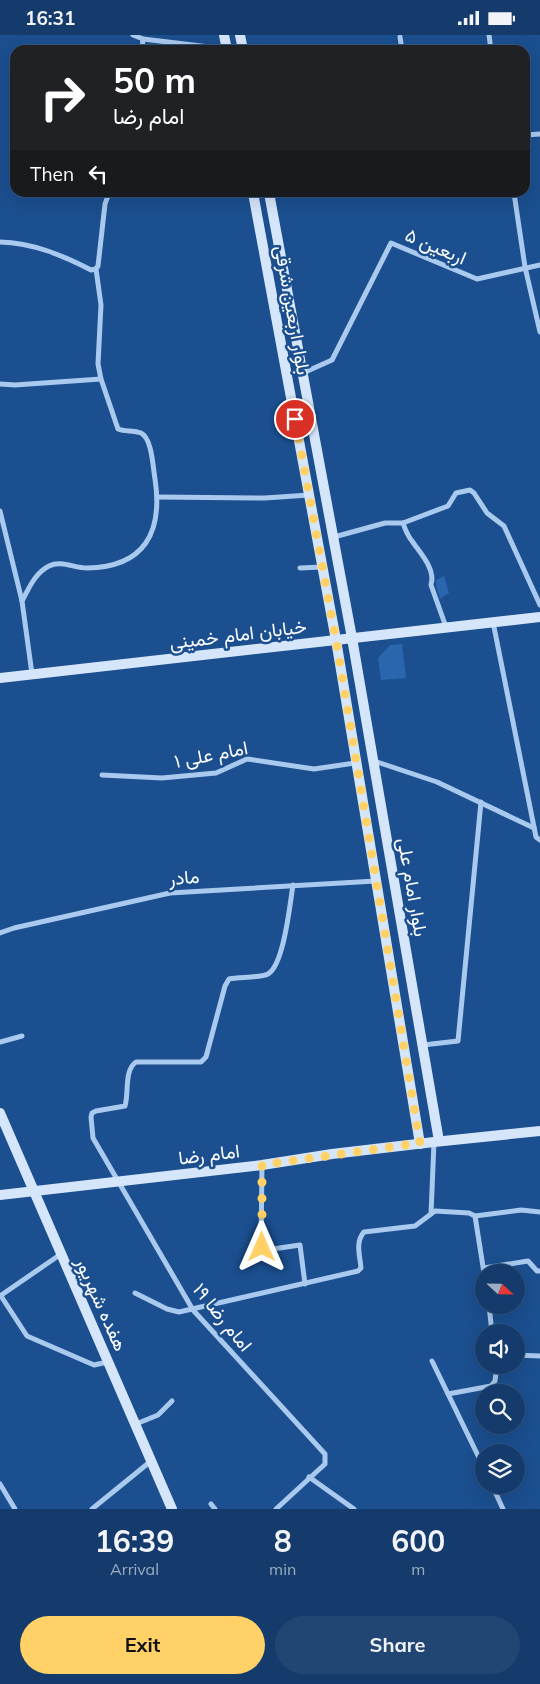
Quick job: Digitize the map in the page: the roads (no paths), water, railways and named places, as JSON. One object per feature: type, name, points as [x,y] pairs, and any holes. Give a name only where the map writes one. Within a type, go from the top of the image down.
[{"type":"street","points":[[133,35],[144,39],[194,45]]},
{"type":"street","points":[[400,37],[401,45]]},
{"type":"street","points":[[143,45],[144,39]]},
{"type":"street","points":[[22,601],[34,579],[51,565],[59,563],[85,568],[104,566],[119,563],[138,552],[150,538],[156,522],[157,497],[150,448],[146,437],[134,431],[118,429],[101,379],[98,364],[101,305],[96,269],[108,197]]},
{"type":"street","name":"بلوار اربعین شرقی","points":[[254,197],[336,640]]},
{"type":"street","name":"بلوار اربعین شرقی","points":[[270,197],[352,638]]},
{"type":"street","points":[[515,197],[525,267],[540,332]]},
{"type":"street","points":[[0,242],[16,243],[56,253],[91,270],[96,269]]},
{"type":"street","name":"اربعین ۵","points":[[303,373],[332,360],[391,243],[477,279],[540,265]]},
{"type":"street","points":[[0,384],[15,385],[101,379]]},
{"type":"street","points":[[333,537],[385,523],[403,523],[448,506],[456,493],[470,490],[487,513],[504,526],[540,605]]},
{"type":"street","points":[[157,497],[265,498],[309,495]]},
{"type":"street","points":[[0,511],[22,601],[32,674]]},
{"type":"street","points":[[403,523],[411,541],[419,548],[433,578],[431,585],[446,627]]},
{"type":"street","points":[[300,568],[322,567]]},
{"type":"street","name":"خیابان امام خمینی","points":[[0,678],[540,617]]},
{"type":"street","points":[[493,622],[534,828],[536,837],[540,840]]},
{"type":"street","name":"بلوار امام علی","points":[[352,638],[437,1141]]},
{"type":"street","name":"بلوار امام علی","points":[[336,640],[355,763],[420,1143]]},
{"type":"street","name":"امام علی ۱","points":[[102,775],[162,778],[216,773],[247,759],[314,769],[355,763]]},
{"type":"street","points":[[373,761],[437,782],[534,828]]},
{"type":"street","points":[[422,1045],[458,1041],[481,802]]},
{"type":"street","name":"مادر","points":[[0,933],[14,928],[170,893],[376,881]]},
{"type":"street","name":"امام رضا ۱۹","points":[[292,885],[285,935],[274,969],[267,974],[229,979],[225,986],[206,1057],[201,1062],[136,1062],[130,1073],[125,1106],[92,1113],[91,1117],[93,1138],[193,1310],[325,1455],[325,1464],[309,1477]]},
{"type":"street","points":[[0,1042],[22,1036]]},
{"type":"street","name":"هفده شهریور","points":[[0,1113],[172,1509]]},
{"type":"street","name":"امام رضا","points":[[0,1195],[262,1165],[420,1143],[540,1131]]},
{"type":"street","points":[[431,1214],[437,1141]]},
{"type":"street","points":[[262,1165],[262,1247],[266,1249],[300,1245],[305,1284]]},
{"type":"street","points":[[135,1293],[172,1311],[193,1310],[358,1271],[361,1268],[359,1243],[360,1237],[364,1232],[415,1226],[440,1210],[469,1213],[475,1217],[521,1209],[540,1212]]},
{"type":"street","points":[[475,1217],[483,1264]]},
{"type":"street","points":[[61,1254],[0,1296],[27,1336],[94,1365],[108,1362]]},
{"type":"street","points":[[513,1264],[528,1261],[537,1271],[540,1271]]},
{"type":"street","points":[[525,1355],[540,1356]]},
{"type":"street","points":[[432,1361],[475,1450]]},
{"type":"street","points":[[448,1395],[491,1386],[495,1381],[496,1374]]},
{"type":"street","points":[[136,1424],[158,1415],[172,1401]]},
{"type":"street","points":[[92,1509],[152,1461]]},
{"type":"street","points":[[276,1509],[309,1477],[354,1509]]},
{"type":"street","points":[[0,1485],[15,1509]]},
{"type":"street","points":[[496,1494],[504,1509]]},
{"type":"street","points":[[212,1504],[215,1509]]}]
